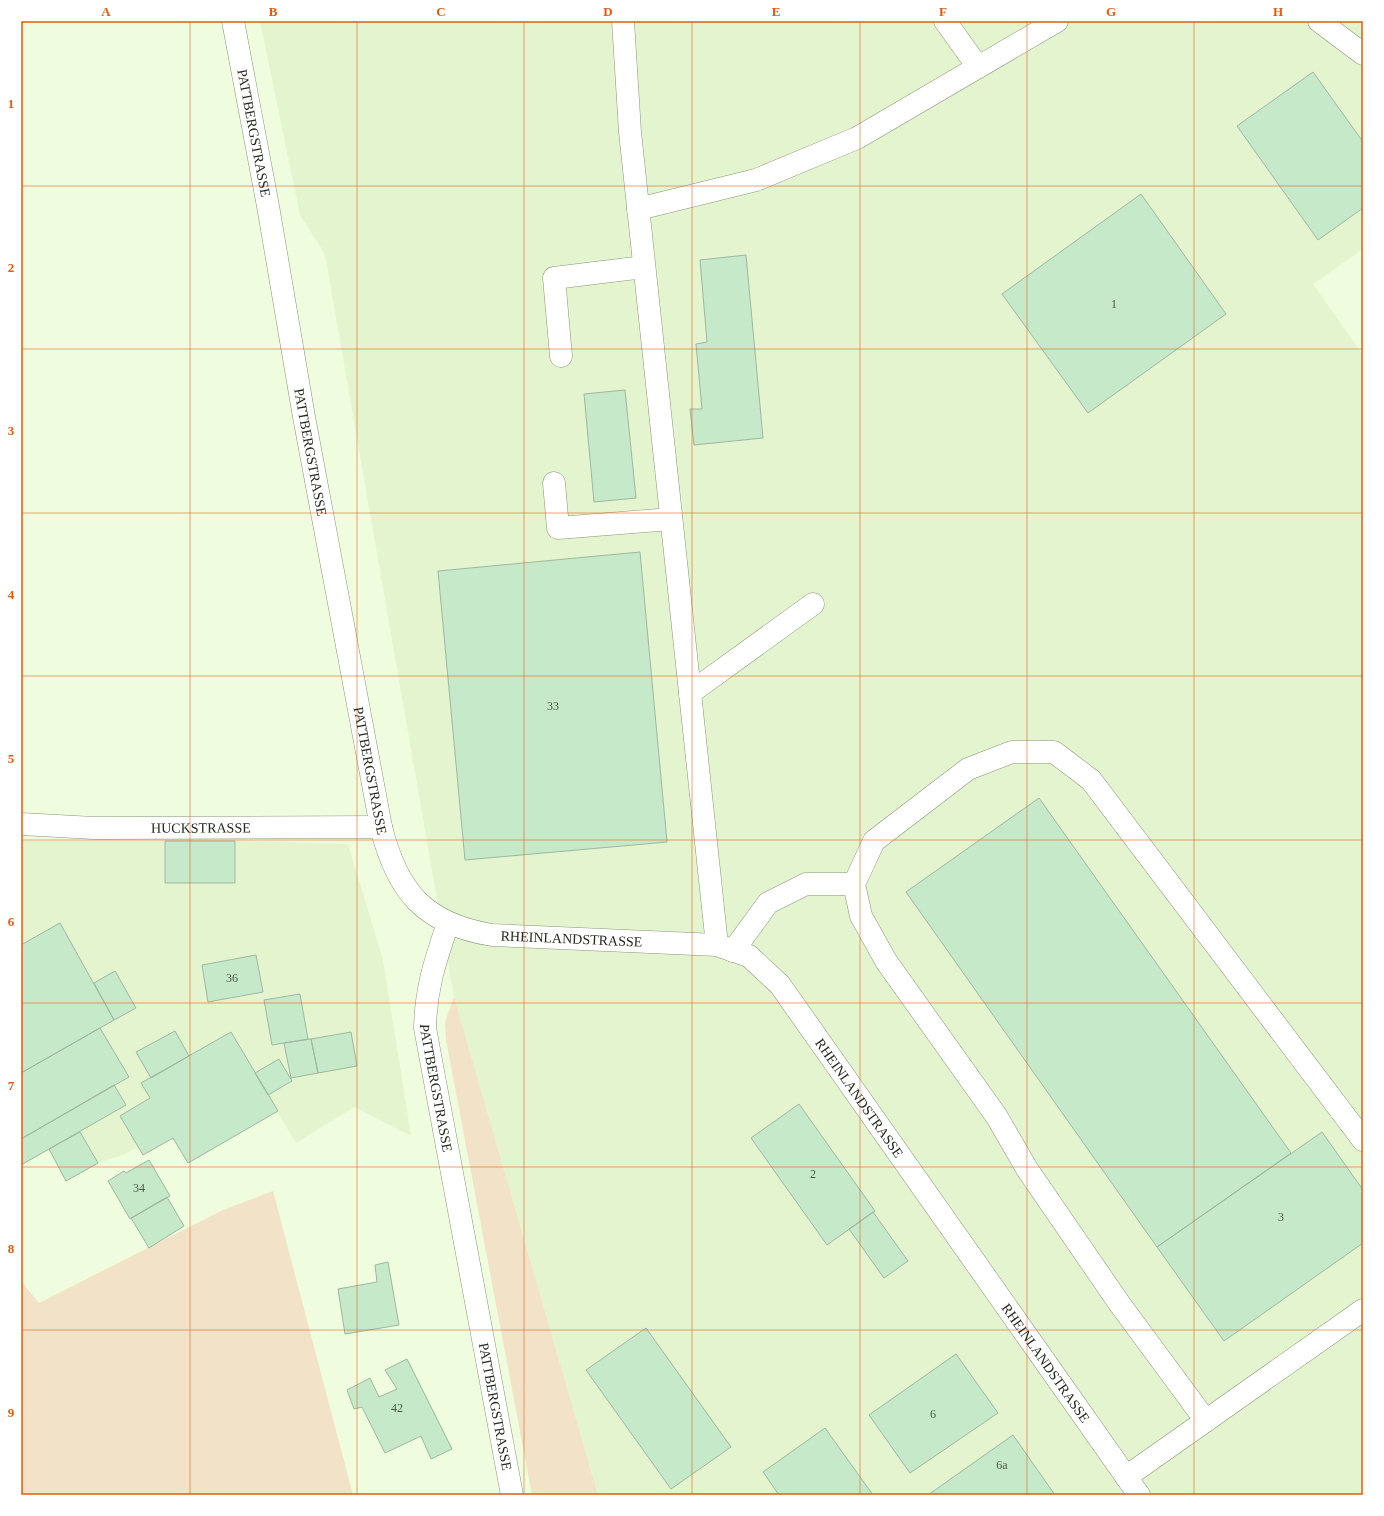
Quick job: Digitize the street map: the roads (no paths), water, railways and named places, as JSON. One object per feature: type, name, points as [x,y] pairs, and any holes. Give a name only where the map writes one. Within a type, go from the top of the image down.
[{"type":"street","name":"PATTBERGSTRASSE","points":[[233,21],[268,206],[304,416],[381,827],[388,853],[397,875],[411,895],[428,911],[448,923],[431,972],[426,1001],[425,1028],[512,1495]]},
{"type":"street","points":[[623,21],[630,132],[690,692],[725,948]]},
{"type":"street","points":[[945,21],[978,67]]},
{"type":"street","points":[[638,209],[756,180],[857,138],[1057,21]]},
{"type":"street","points":[[1319,21],[1363,54]]},
{"type":"street","points":[[561,356],[554,278],[644,267]]},
{"type":"street","points":[[554,483],[558,528],[671,519]]},
{"type":"street","points":[[690,692],[813,604]]},
{"type":"street","points":[[1206,1421],[1119,1303],[1027,1169],[997,1117],[886,961],[860,916],[854,884],[874,841],[968,769],[1012,752],[1054,752],[1091,780],[1363,1140]]},
{"type":"street","name":"HUCKSTRASSE","points":[[21,824],[94,828],[381,827]]},
{"type":"street","points":[[725,948],[768,903],[806,884],[854,884]]},
{"type":"street","name":"RHEINLANDSTRASSE","points":[[448,923],[469,931],[492,935],[725,948],[749,956],[780,985],[1139,1495]]},
{"type":"street","points":[[1126,1476],[1363,1310]]}]
